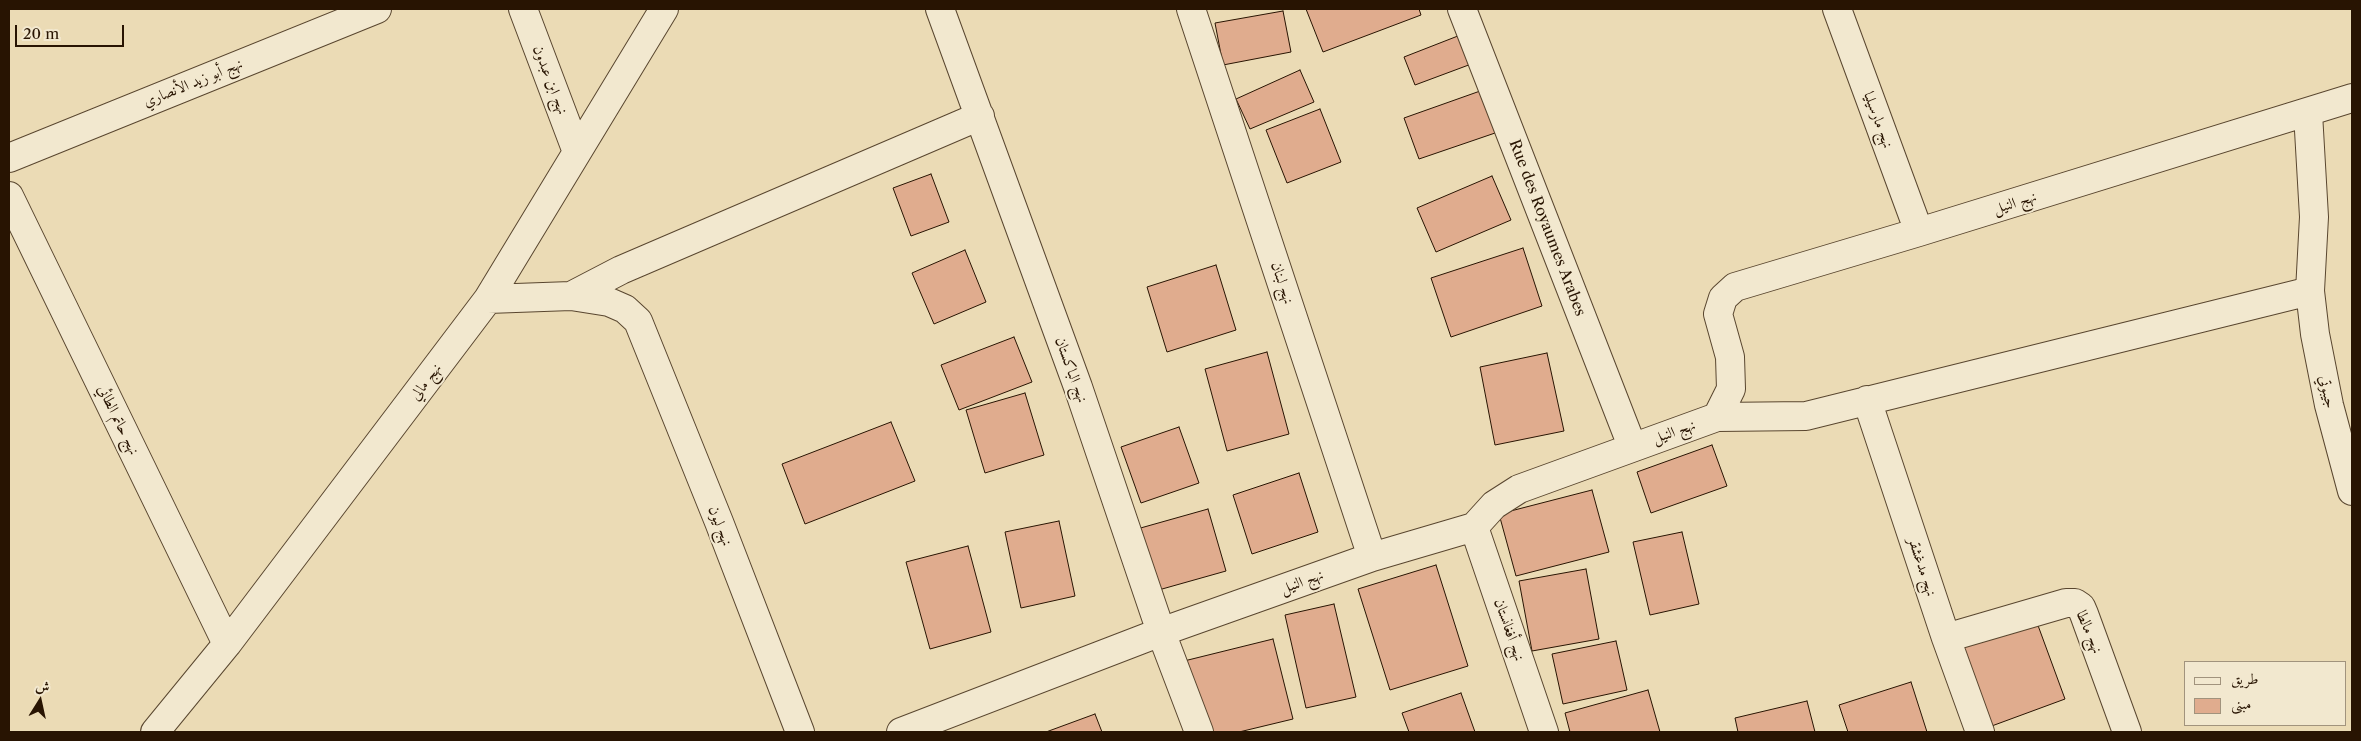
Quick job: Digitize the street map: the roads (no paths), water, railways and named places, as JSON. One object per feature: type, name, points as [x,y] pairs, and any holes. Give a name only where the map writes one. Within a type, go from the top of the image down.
[{"type":"street","name":"نهج أبو زيد الأنصاري","points":[[9,158],[377,9]]},
{"type":"street","name":"نهج ابن عبدون","points":[[523,9],[577,152]]},
{"type":"street","name":"نهج مالي","points":[[155,732],[227,644],[488,299],[664,9]]},
{"type":"street","name":"نهج الباكستان","points":[[940,9],[1078,387],[1161,632],[1198,732]]},
{"type":"street","name":"نهج لبنان","points":[[1191,9],[1372,557]]},
{"type":"street","name":"Rue des Royaumes Arabes","points":[[1462,9],[1632,446]]},
{"type":"street","name":"نهج مارسيليا","points":[[1837,9],[1919,232]]},
{"type":"street","name":"نهج النيل","points":[[901,732],[1161,632],[1372,557],[1474,527],[1494,505],[1519,489],[1632,446],[1717,417],[1731,389],[1730,357],[1718,314],[1723,298],[1734,286],[1919,232],[2352,98]]},
{"type":"street","name":"جيبوتي","points":[[2308,113],[2314,218],[2310,292],[2315,334],[2329,405],[2352,491]]},
{"type":"street","points":[[488,299],[571,296],[621,270],[980,116]]},
{"type":"street","name":"نهج حاتم الطائي","points":[[9,196],[227,644]]},
{"type":"street","points":[[1717,417],[1806,416],[2310,292]]},
{"type":"street","name":"نهج ليون","points":[[571,296],[609,302],[625,309],[638,321],[719,522],[800,732]]},
{"type":"street","name":"نهج مدغشقر","points":[[1867,400],[1946,638],[1980,732]]},
{"type":"street","name":"نهج أفغانستان","points":[[1474,527],[1544,732]]},
{"type":"street","name":"نهج مالطا","points":[[1946,638],[2066,602],[2075,603],[2084,614],[2127,732]]}]
